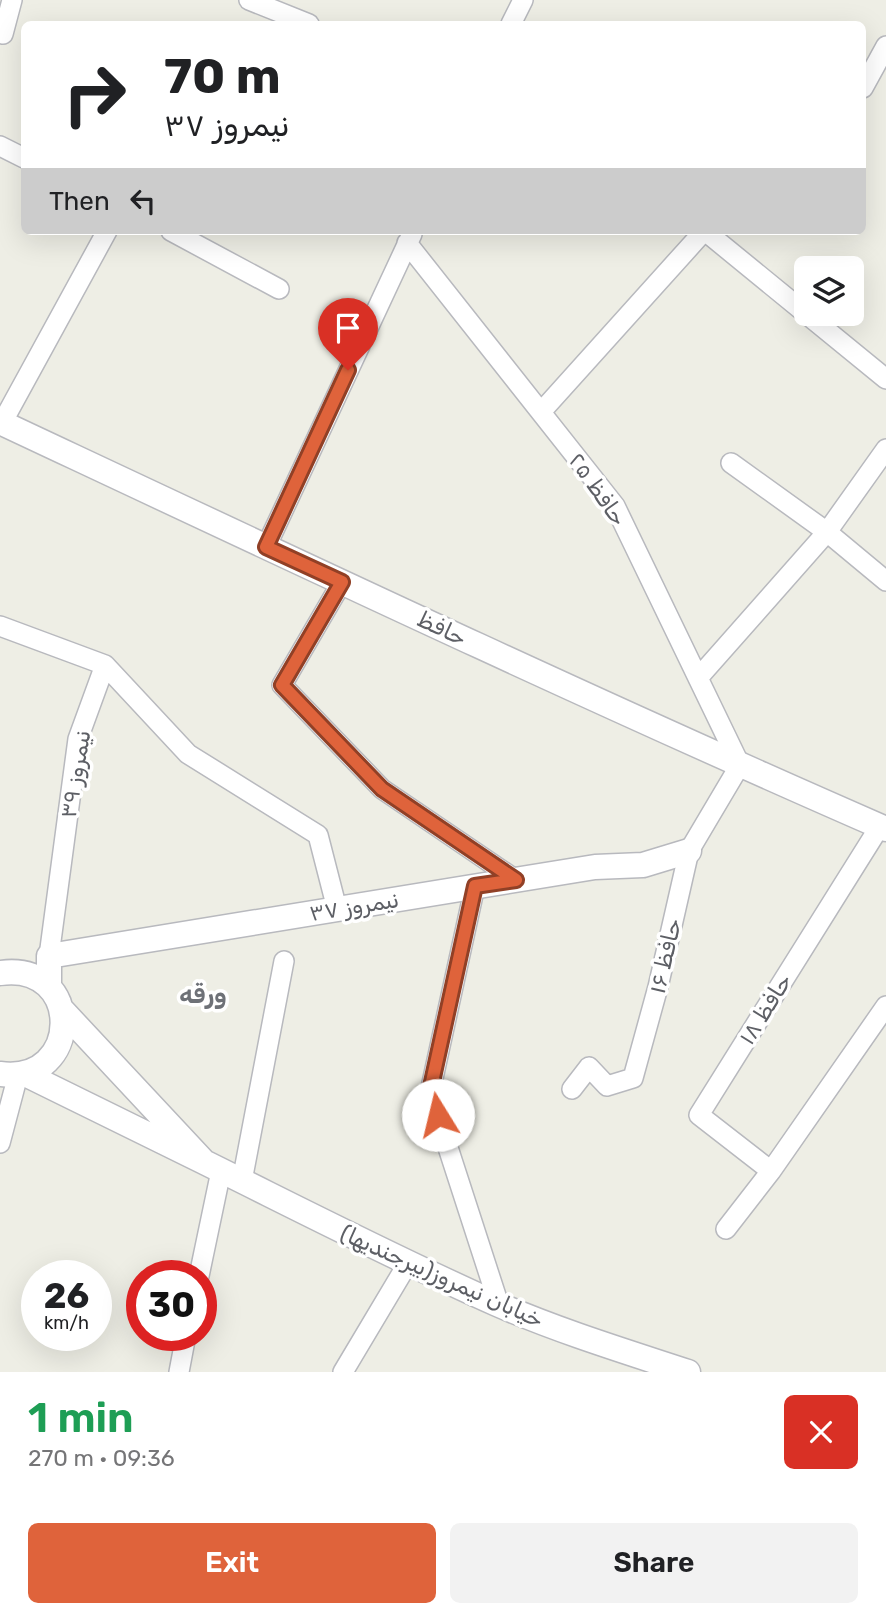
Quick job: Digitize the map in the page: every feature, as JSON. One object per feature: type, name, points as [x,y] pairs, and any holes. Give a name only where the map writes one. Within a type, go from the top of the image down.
[{"type":"street","points":[[3,34],[12,0]]},
{"type":"street","points":[[249,0],[302,21]]},
{"type":"street","points":[[512,21],[523,0]]},
{"type":"street","points":[[866,83],[886,46]]},
{"type":"street","points":[[0,146],[21,156]]},
{"type":"street","points":[[1,422],[105,235]]},
{"type":"street","points":[[178,235],[279,289]]},
{"type":"street","points":[[541,412],[700,235]]},
{"type":"street","points":[[709,235],[886,379]]},
{"type":"street","points":[[266,547],[410,237]]},
{"type":"street","name":"حافظ ۲۵","points":[[410,237],[615,506],[740,765]]},
{"type":"street","name":"حافظ","points":[[1,422],[342,582],[883,828]]},
{"type":"street","points":[[698,678],[827,532],[886,449]]},
{"type":"street","points":[[731,463],[827,532],[886,581]]},
{"type":"street","points":[[342,582],[282,685],[382,789],[516,880]]},
{"type":"street","points":[[0,626],[105,665],[188,754],[318,835],[337,909]]},
{"type":"street","name":"نیمروز ۳۹","points":[[49,956],[78,739],[105,665]]},
{"type":"street","name":"حافظ ۱۶","points":[[572,1089],[589,1067],[607,1086],[633,1078],[658,987],[689,851],[740,765]]},
{"type":"street","name":"حافظ ۱۸","points":[[771,1171],[699,1115],[883,828]]},
{"type":"street","name":"نیمروز ۳۷","points":[[49,956],[595,867],[643,865],[689,851]]},
{"type":"street","points":[[475,886],[430,1091],[499,1305]]},
{"type":"street","points":[[26,973],[49,956]]},
{"type":"street","points":[[49,956],[49,986],[62,1010],[223,1171]]},
{"type":"street","points":[[203,1260],[223,1171],[284,961]]},
{"type":"street","points":[[0,972],[26,973],[49,986]]},
{"type":"street","points":[[726,1229],[771,1171],[886,1006]]},
{"type":"street","points":[[0,1143],[14,1074],[40,1067],[56,1049],[64,1026],[62,1010]]},
{"type":"street","name":"خیابان نیمروز(بیرجندیها)","points":[[14,1074],[223,1171],[499,1305],[591,1340],[688,1372]]},
{"type":"street","points":[[343,1372],[408,1263]]},
{"type":"street","points":[[179,1372],[183,1351]]},
{"type":"district","name":"ورقه","points":[[203,995]]},
{"type":"route","points":[[348,370],[266,547],[342,582],[282,685],[382,789],[516,880],[475,886],[430,1091],[438,1115]]}]
